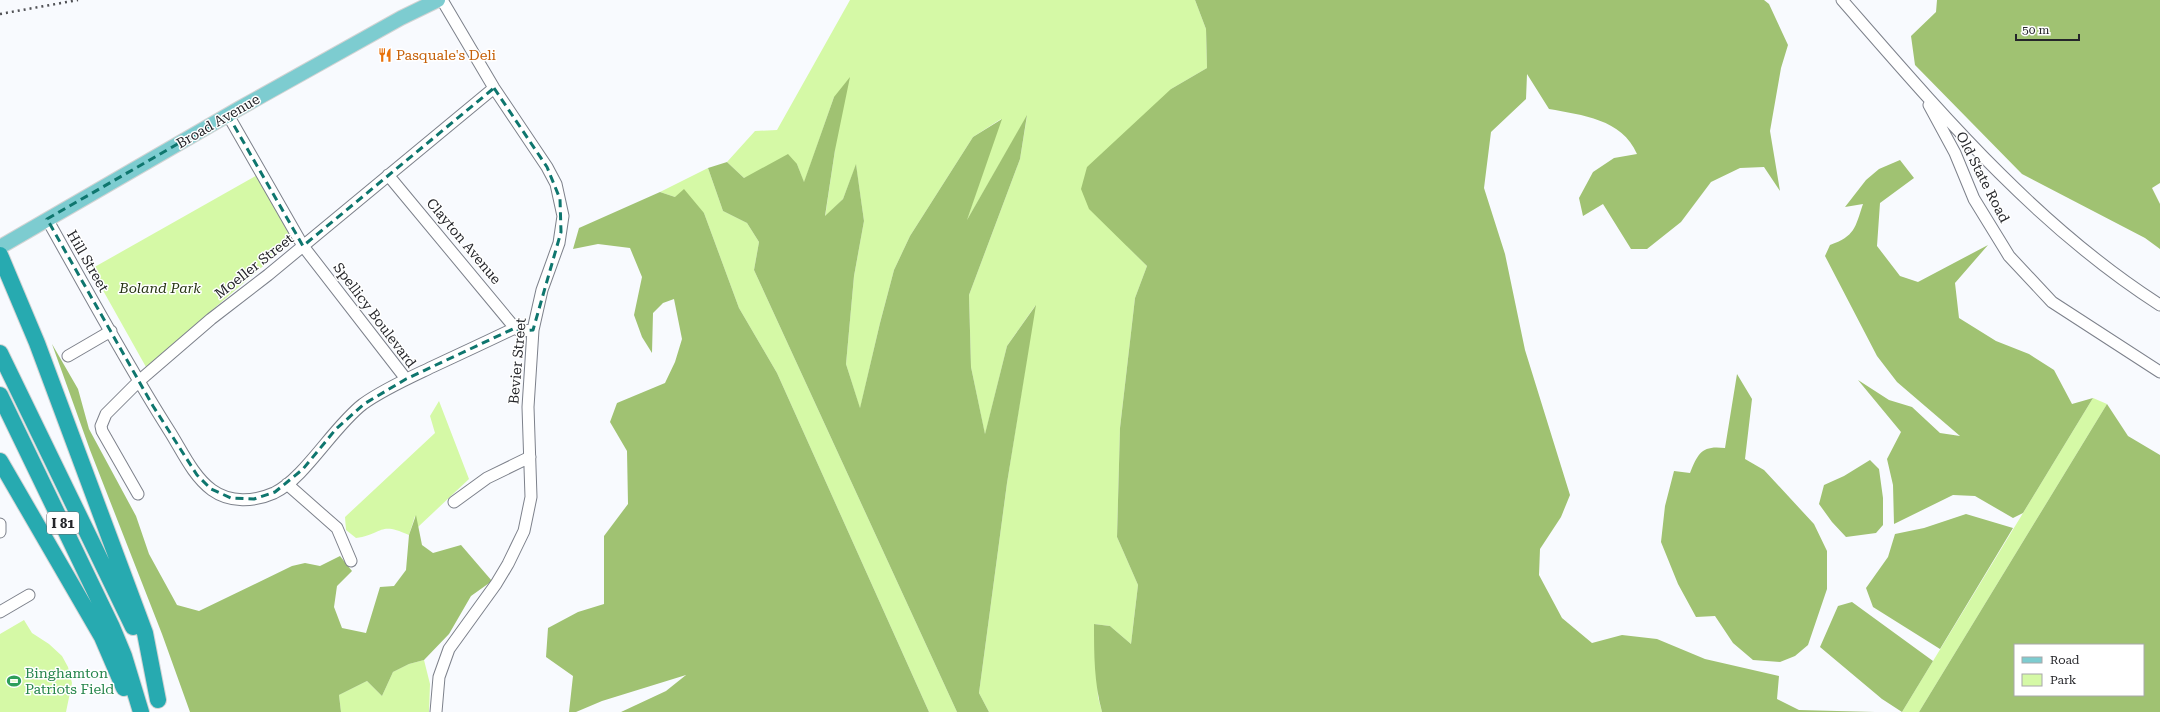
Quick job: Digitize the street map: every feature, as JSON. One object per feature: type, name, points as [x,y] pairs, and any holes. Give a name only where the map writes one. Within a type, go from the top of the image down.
[{"type":"highway","points":[[0,255],[37,343],[145,633],[159,706]]},
{"type":"highway","name":"I 81","points":[[0,353],[126,612],[144,655],[159,706]]},
{"type":"highway","name":"I 81","points":[[0,395],[112,627],[124,656],[141,712]]},
{"type":"highway","points":[[0,461],[102,637],[118,674],[131,712]]},
{"type":"main road","points":[[401,18],[411,0]]},
{"type":"main road","name":"Broad Avenue","points":[[0,247],[228,114],[401,18],[438,0]]},
{"type":"street","name":"Bevier Street","points":[[436,712],[439,678],[448,649],[500,577],[524,531],[531,497],[528,384],[533,330],[542,290],[559,243],[562,210],[556,184],[547,167],[494,88],[442,0]]},
{"type":"street","name":"Old State Road","points":[[1842,0],[1921,90],[1981,155],[2048,219],[2101,262],[2160,305]]},
{"type":"street","name":"Moeller Street","points":[[138,494],[102,431],[101,426],[106,414],[139,381],[211,319],[303,246],[494,88]]},
{"type":"street","name":"Old State Road","points":[[1921,90],[1955,153],[1974,199],[2009,256],[2052,302],[2160,372]]},
{"type":"street","name":"Spellicy Boulevard","points":[[139,381],[197,475],[211,489],[231,498],[241,500],[265,496],[286,484],[350,415],[364,404],[406,379],[303,246],[228,114]]},
{"type":"street","name":"Clayton Avenue","points":[[388,175],[515,328]]},
{"type":"street","name":"Hill Street","points":[[46,219],[139,381]]},
{"type":"street","points":[[406,379],[515,328],[520,331],[533,330]]},
{"type":"street","points":[[68,356],[110,331]]},
{"type":"street","points":[[454,502],[487,478],[530,457]]},
{"type":"street","points":[[286,484],[337,528],[351,562]]},
{"type":"street","points":[[0,524],[0,532]]},
{"type":"street","points":[[0,612],[29,595]]},
{"type":"highlighted area","points":[[494,88],[547,167],[560,199],[561,232],[533,330],[520,331],[515,328],[406,379],[364,404],[336,429],[303,469],[275,492],[254,499],[231,498],[211,489],[197,475],[153,406],[47,219],[228,115],[303,246]]},
{"type":"green space","points":[[850,0],[1195,0],[1206,29],[1207,68],[1171,89],[1127,246],[1147,266],[1135,298],[1120,428],[1117,537],[1138,585],[1131,644],[1110,626],[1094,624],[1098,697],[1102,712],[989,712],[979,693],[1007,483],[1035,306],[1007,346],[985,435],[971,367],[969,295],[1020,159],[1027,116],[966,222],[1001,119],[973,137],[910,236],[894,270],[860,409],[846,364],[854,276],[864,221],[856,165],[843,199],[825,217],[835,150],[834,97],[804,183],[797,164],[744,178],[727,162],[755,131],[777,130]]},
{"type":"green space","points":[[1195,0],[1764,0],[1769,4],[1788,45],[1781,68],[1770,131],[1780,191],[1764,167],[1740,168],[1711,182],[1681,222],[1647,249],[1631,249],[1603,204],[1583,216],[1579,198],[1593,172],[1614,158],[1637,154],[1630,142],[1622,133],[1600,121],[1549,109],[1527,74],[1526,99],[1491,132],[1484,188],[1505,254],[1525,350],[1570,495],[1561,517],[1540,549],[1539,575],[1562,618],[1592,643],[1622,635],[1657,639],[1705,659],[1779,676],[1777,699],[1799,710],[1875,712],[1102,712],[1099,701],[1094,657],[1094,624],[1110,626],[1131,644],[1138,585],[1117,537],[1120,428],[1135,298],[1147,266],[1089,209],[1081,189],[1087,167],[1171,89],[1207,68],[1206,29]]},
{"type":"green space","points":[[1937,0],[2160,0],[2160,183],[2152,188],[2160,204],[2160,249],[2145,238],[2022,174],[1915,65],[1911,36],[1936,12]]},
{"type":"green space","points":[[850,77],[835,150],[825,216],[843,199],[856,164],[864,221],[854,276],[846,364],[860,408],[894,270],[910,236],[973,137],[1002,119],[967,220],[1027,115],[1020,159],[969,295],[971,367],[985,434],[1007,346],[1036,305],[1007,483],[979,693],[989,712],[957,712],[754,270],[759,242],[747,223],[723,211],[708,168],[727,162],[744,178],[788,154],[797,164],[804,182],[834,97]]},
{"type":"green space","points":[[1900,160],[1914,178],[1880,203],[1877,246],[1900,276],[1918,282],[1988,245],[1955,283],[1959,318],[1996,341],[2029,354],[2054,370],[2072,404],[2093,398],[2023,513],[2013,518],[1975,496],[1953,495],[1894,524],[1893,485],[1887,459],[1901,432],[1858,380],[1889,400],[1912,407],[1940,433],[1960,436],[1897,382],[1877,356],[1825,256],[1830,245],[1845,238],[1856,225],[1863,204],[1845,207],[1866,180],[1879,169]]},
{"type":"green space","points":[[708,168],[723,211],[747,223],[759,242],[754,270],[957,712],[929,712],[777,373],[739,308],[704,213],[675,197],[660,192]]},
{"type":"green space","name":"Boland Park","points":[[261,173],[298,236],[146,367],[91,269]]},
{"type":"green space","points":[[684,189],[704,213],[739,308],[777,373],[929,712],[621,712],[666,691],[686,675],[602,701],[576,712],[569,712],[573,676],[546,657],[548,628],[578,612],[604,604],[604,536],[628,504],[627,451],[610,422],[617,403],[665,383],[675,362],[682,339],[674,299],[663,303],[653,313],[652,353],[642,337],[634,315],[642,277],[630,248],[598,244],[573,249],[579,228],[660,192],[675,197]]},
{"type":"green space","points":[[52,344],[78,389],[89,429],[136,516],[149,554],[177,605],[199,611],[292,566],[305,563],[320,566],[340,556],[352,571],[337,586],[334,607],[342,628],[366,633],[380,587],[394,586],[406,570],[409,535],[416,515],[422,545],[433,553],[461,545],[492,581],[471,596],[449,634],[424,660],[409,664],[393,672],[382,696],[367,681],[339,695],[341,712],[190,712],[162,634],[90,450]]},
{"type":"green space","points":[[1737,374],[1752,399],[1745,459],[1764,470],[1814,524],[1827,551],[1827,589],[1808,645],[1795,656],[1780,662],[1753,660],[1733,643],[1715,616],[1696,617],[1678,584],[1661,542],[1665,506],[1674,471],[1690,473],[1696,460],[1706,449],[1717,447],[1725,448]]},
{"type":"green space","points":[[2093,398],[2107,404],[1919,712],[1902,712]]},
{"type":"green space","points":[[439,401],[469,479],[418,527],[415,516],[409,535],[392,529],[386,529],[356,538],[346,530],[345,517],[435,433],[430,416]]},
{"type":"green space","points":[[2107,404],[2128,436],[2160,455],[2160,712],[1919,712]]},
{"type":"green space","points":[[1870,460],[1879,469],[1883,498],[1883,525],[1876,533],[1846,537],[1832,522],[1819,504],[1824,485],[1844,476]]},
{"type":"green space","points":[[1966,514],[2013,528],[1940,649],[1873,607],[1866,588],[1888,557],[1895,534],[1924,528]]},
{"type":"green space","points":[[1852,602],[1933,661],[1902,712],[1882,699],[1820,647],[1838,606]]},
{"type":"green space","points":[[24,620],[32,633],[49,644],[62,656],[68,667],[72,683],[66,712],[0,712],[0,634]]},
{"type":"green space","points":[[424,660],[430,684],[429,712],[341,712],[339,695],[367,681],[382,696],[393,672],[409,664]]},
{"type":"railway","points":[[0,14],[78,0]]},
{"type":"place","name":"Pasquale's Deli","points":[[385,55]]},
{"type":"place","name":"Binghamton Patriots Field","points":[[14,681]]}]
